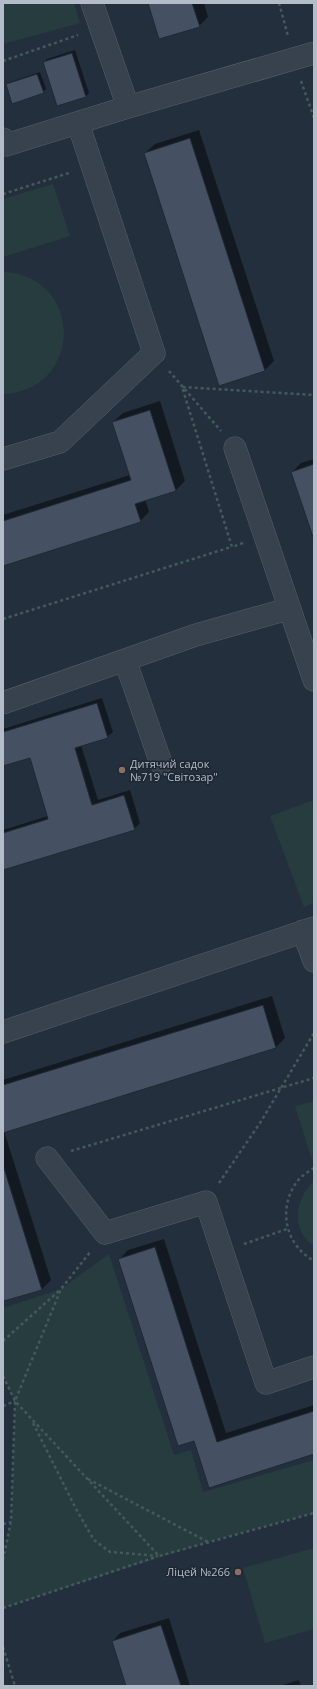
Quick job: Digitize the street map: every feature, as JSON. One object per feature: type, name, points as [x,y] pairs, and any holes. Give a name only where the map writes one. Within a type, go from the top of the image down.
[{"type":"lane","points":[[92,3],[128,107]]},
{"type":"lane","points":[[3,139],[6,145],[78,124],[128,107],[314,53]]},
{"type":"lane","points":[[3,459],[60,442],[154,353],[78,124]]},
{"type":"lane","points":[[235,448],[288,608],[314,680]]},
{"type":"lane","points":[[3,703],[196,635],[288,608]]},
{"type":"lane","points":[[125,660],[161,763]]},
{"type":"lane","points":[[3,1032],[309,930],[314,960]]},
{"type":"lane","points":[[47,1158],[105,1233],[206,1202],[266,1383],[314,1367]]},
{"type":"path","points":[[3,61],[101,28]]},
{"type":"path","points":[[3,194],[92,166]]},
{"type":"path","points":[[154,353],[235,448]]},
{"type":"path","points":[[3,619],[232,547]]},
{"type":"path","points":[[206,1202],[260,1123],[314,1034]]},
{"type":"path","points":[[47,1158],[280,1090],[314,1078]]},
{"type":"path","points":[[314,1168],[300,1178],[290,1193],[286,1211],[287,1229],[294,1244],[306,1256],[314,1261]]},
{"type":"path","points":[[223,1252],[287,1229]]},
{"type":"path","points":[[3,1341],[61,1289],[105,1233]]},
{"type":"path","points":[[3,1560],[11,1521],[14,1401],[61,1289]]},
{"type":"path","points":[[3,1376],[14,1401],[159,1556]]},
{"type":"path","points":[[3,1406],[14,1401]]},
{"type":"path","points":[[31,1418],[76,1509],[94,1540],[110,1552],[159,1556]]},
{"type":"path","points":[[86,1478],[208,1542]]},
{"type":"path","points":[[3,1608],[159,1556],[314,1513]]},
{"type":"path","points":[[3,1524],[11,1521]]},
{"type":"path","points":[[3,1647],[15,1686]]},
{"type":"green space","points":[[3,3],[74,3],[80,23],[3,44]]},
{"type":"green space","points":[[53,184],[70,236],[3,257],[3,199]]},
{"type":"green space","points":[[3,272],[30,278],[49,292],[60,311],[64,333],[60,355],[49,374],[30,388],[3,394]]},
{"type":"green space","points":[[314,800],[314,903],[304,907],[270,816]]},
{"type":"green space","points":[[314,1101],[314,1159],[312,1160],[295,1106]]},
{"type":"green space","points":[[314,1181],[314,1246],[306,1240],[301,1232],[298,1223],[298,1214],[299,1205],[303,1196]]},
{"type":"green space","points":[[109,1254],[174,1455],[191,1450],[203,1492],[314,1460],[314,1513],[208,1542],[3,1608],[3,1560],[11,1521],[15,1401],[3,1376],[3,1308],[61,1289]]},
{"type":"green space","points":[[314,1548],[314,1629],[265,1643],[243,1568]]},
{"type":"building","points":[[148,3],[192,3],[200,27],[159,39]]},
{"type":"building","points":[[72,53],[86,97],[57,106],[43,62]]},
{"type":"building","points":[[37,74],[44,93],[12,104],[6,84]]},
{"type":"building","points":[[190,138],[265,371],[219,386],[144,153]]},
{"type":"building","points":[[150,410],[176,491],[135,504],[141,522],[3,566],[3,521],[131,480],[112,422]]},
{"type":"building","points":[[314,464],[314,540],[291,472]]},
{"type":"building","points":[[97,703],[108,738],[75,748],[92,805],[124,795],[135,830],[3,870],[3,833],[48,819],[30,758],[3,766],[3,732]]},
{"type":"building","points":[[263,1005],[276,1048],[3,1133],[3,1085]]},
{"type":"building","points":[[3,1165],[42,1290],[4,1301],[3,1297]]},
{"type":"building","points":[[155,1247],[217,1442],[314,1411],[314,1454],[209,1488],[194,1441],[178,1446],[118,1259]]},
{"type":"building","points":[[161,1625],[181,1686],[126,1686],[112,1641]]},
{"type":"place","name":"Дитячий садок №719 \"Світозар\"","points":[[122,770]]},
{"type":"place","name":"Ліцей №266","points":[[238,1572]]}]
